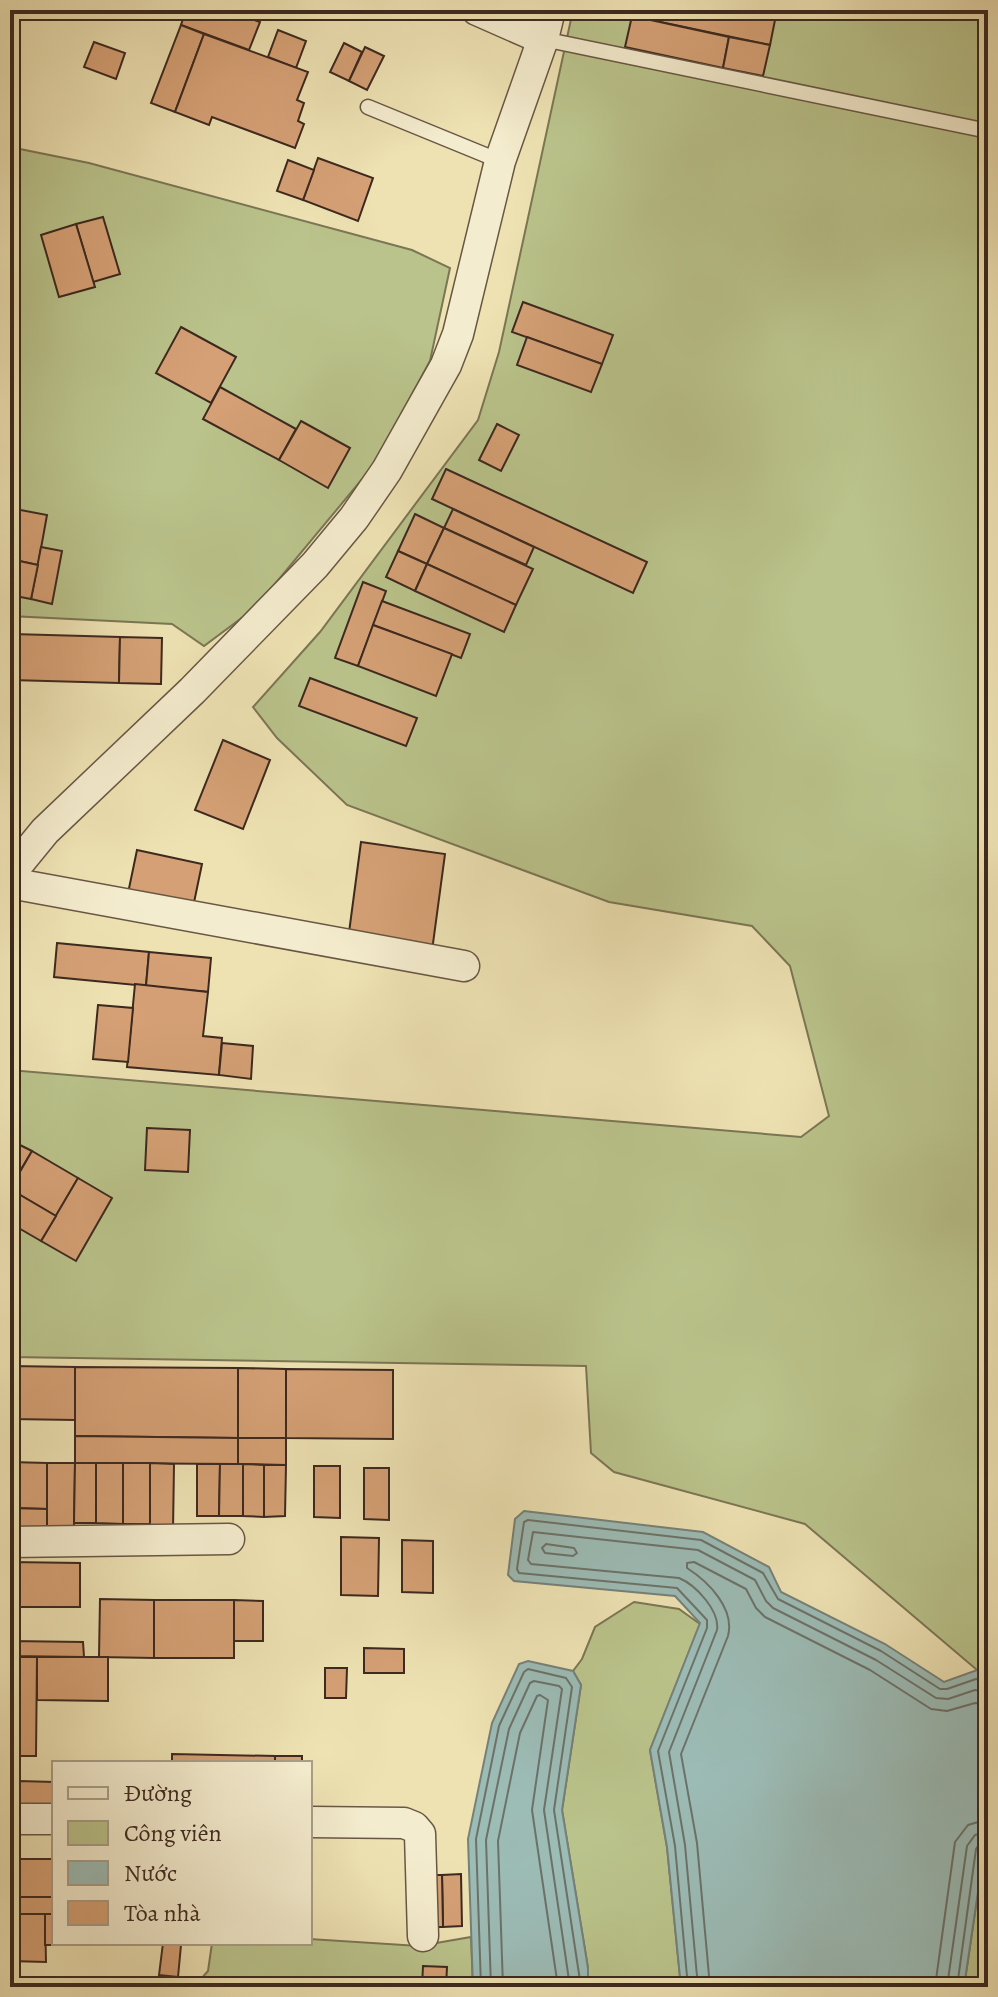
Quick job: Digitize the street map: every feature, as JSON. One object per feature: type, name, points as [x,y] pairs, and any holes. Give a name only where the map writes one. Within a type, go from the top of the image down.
[{"type":"street","points":[[477,10],[543,39]]},
{"type":"street","points":[[464,966],[10,881],[18,864],[45,831],[248,635],[315,565],[354,518],[387,470],[446,365],[458,334],[500,161],[543,39],[550,10]]},
{"type":"street","points":[[10,1542],[229,1539]]},
{"type":"street","points":[[10,1819],[52,1819]]},
{"type":"street","points":[[312,1822],[404,1823],[414,1827],[420,1834],[423,1936]]},
{"type":"lane","points":[[543,39],[988,131]]},
{"type":"lane","points":[[368,107],[500,161]]},
{"type":"green space","points":[[573,10],[988,10],[988,1675],[977,1670],[805,1524],[614,1472],[591,1453],[586,1366],[10,1357],[10,1070],[801,1137],[829,1116],[790,966],[752,926],[609,902],[347,805],[277,738],[253,707],[320,632],[478,420],[499,352]]},
{"type":"green space","points":[[10,147],[89,163],[412,250],[450,268],[430,361],[373,466],[255,608],[204,646],[172,624],[10,616]]},
{"type":"green space","points":[[634,1602],[679,1609],[700,1624],[650,1750],[667,1847],[681,1987],[588,1987],[588,1968],[562,1810],[581,1685],[573,1671],[582,1659],[595,1627]]},
{"type":"green space","points":[[988,1824],[988,1987],[964,1987]]},
{"type":"green space","points":[[471,1937],[473,1987],[194,1987],[208,1971],[212,1945],[312,1945],[312,1939],[419,1946]]},
{"type":"water","points":[[524,1511],[703,1532],[769,1567],[781,1592],[885,1644],[944,1682],[977,1670],[988,1675],[988,1824],[964,1987],[681,1987],[667,1847],[650,1750],[700,1623],[675,1596],[514,1581],[508,1575],[515,1519]]},
{"type":"water","points":[[528,1661],[573,1671],[581,1685],[562,1810],[588,1968],[588,1987],[473,1987],[468,1839],[492,1723],[519,1664]]},
{"type":"building","points":[[186,10],[227,10],[260,22],[249,50],[181,25]]},
{"type":"building","points":[[633,10],[752,10],[776,15],[770,45],[632,16]]},
{"type":"building","points":[[632,16],[729,37],[723,68],[625,47]]},
{"type":"building","points":[[181,25],[204,34],[175,112],[151,103]]},
{"type":"building","points":[[278,30],[306,41],[296,68],[268,57]]},
{"type":"building","points":[[204,34],[308,72],[297,100],[304,103],[298,121],[304,124],[295,148],[212,117],[209,125],[175,112]]},
{"type":"building","points":[[729,37],[770,45],[763,76],[723,68]]},
{"type":"building","points":[[94,42],[125,53],[116,79],[84,67]]},
{"type":"building","points":[[344,43],[362,52],[349,81],[330,72]]},
{"type":"building","points":[[365,47],[384,56],[367,90],[349,81]]},
{"type":"building","points":[[318,158],[373,178],[358,221],[303,200]]},
{"type":"building","points":[[288,160],[314,170],[303,200],[277,191]]},
{"type":"building","points":[[103,217],[120,274],[93,282],[76,224]]},
{"type":"building","points":[[76,224],[95,287],[59,297],[41,235]]},
{"type":"building","points":[[523,302],[613,335],[602,364],[512,332]]},
{"type":"building","points":[[181,327],[236,357],[211,403],[156,373]]},
{"type":"building","points":[[527,337],[602,364],[591,392],[517,365]]},
{"type":"building","points":[[220,387],[296,429],[279,460],[203,419]]},
{"type":"building","points":[[301,421],[350,448],[328,488],[279,460]]},
{"type":"building","points":[[497,424],[519,435],[501,471],[479,460]]},
{"type":"building","points":[[446,469],[647,562],[633,593],[432,499]]},
{"type":"building","points":[[10,508],[47,515],[38,565],[10,559]]},
{"type":"building","points":[[453,509],[534,547],[526,565],[444,528]]},
{"type":"building","points":[[415,514],[444,528],[427,564],[398,551]]},
{"type":"building","points":[[444,528],[533,569],[516,605],[427,564]]},
{"type":"building","points":[[41,547],[62,551],[52,604],[31,599]]},
{"type":"building","points":[[398,551],[427,564],[415,591],[386,577]]},
{"type":"building","points":[[10,559],[38,565],[31,599],[10,595]]},
{"type":"building","points":[[427,564],[516,605],[504,632],[415,591]]},
{"type":"building","points":[[363,582],[386,591],[358,666],[335,658]]},
{"type":"building","points":[[382,601],[470,634],[461,658],[373,625]]},
{"type":"building","points":[[373,625],[452,654],[436,696],[358,666]]},
{"type":"building","points":[[12,634],[120,637],[119,683],[11,680]]},
{"type":"building","points":[[120,637],[162,638],[161,684],[119,683]]},
{"type":"building","points":[[310,678],[417,718],[406,746],[299,706]]},
{"type":"building","points":[[223,740],[270,760],[243,829],[195,810]]},
{"type":"building","points":[[361,842],[445,854],[432,951],[348,940]]},
{"type":"building","points":[[137,850],[202,864],[192,912],[127,898]]},
{"type":"building","points":[[57,943],[149,952],[146,986],[54,977]]},
{"type":"building","points":[[149,952],[211,958],[208,992],[146,986]]},
{"type":"building","points":[[135,984],[208,992],[203,1036],[222,1038],[219,1075],[127,1067]]},
{"type":"building","points":[[98,1005],[133,1008],[128,1062],[93,1059]]},
{"type":"building","points":[[222,1043],[253,1046],[251,1079],[219,1075]]},
{"type":"building","points":[[147,1128],[190,1130],[188,1172],[145,1170]]},
{"type":"building","points":[[18,1144],[32,1151],[10,1188],[10,1158]]},
{"type":"building","points":[[32,1151],[78,1178],[56,1216],[10,1189]]},
{"type":"building","points":[[78,1178],[112,1198],[76,1261],[41,1241]]},
{"type":"building","points":[[10,1189],[56,1216],[41,1241],[10,1223]]},
{"type":"building","points":[[10,1366],[75,1367],[75,1420],[10,1419]]},
{"type":"building","points":[[75,1367],[238,1368],[238,1438],[75,1436]]},
{"type":"building","points":[[238,1368],[286,1369],[286,1438],[238,1438]]},
{"type":"building","points":[[286,1369],[393,1370],[393,1439],[286,1438]]},
{"type":"building","points":[[75,1436],[238,1438],[238,1464],[75,1463]]},
{"type":"building","points":[[238,1438],[286,1438],[286,1465],[238,1464]]},
{"type":"building","points":[[10,1462],[47,1463],[47,1509],[10,1508]]},
{"type":"building","points":[[47,1463],[75,1463],[74,1531],[47,1531]]},
{"type":"building","points":[[75,1463],[96,1463],[96,1523],[74,1523]]},
{"type":"building","points":[[96,1463],[123,1463],[123,1524],[96,1523]]},
{"type":"building","points":[[123,1463],[150,1463],[150,1524],[123,1524]]},
{"type":"building","points":[[150,1463],[174,1464],[173,1531],[150,1531]]},
{"type":"building","points":[[197,1464],[220,1464],[219,1516],[197,1516]]},
{"type":"building","points":[[220,1464],[243,1464],[243,1516],[219,1516]]},
{"type":"building","points":[[243,1464],[264,1465],[264,1517],[243,1516]]},
{"type":"building","points":[[264,1465],[286,1465],[285,1516],[264,1517]]},
{"type":"building","points":[[314,1466],[340,1466],[340,1518],[314,1517]]},
{"type":"building","points":[[364,1468],[389,1468],[389,1520],[364,1519]]},
{"type":"building","points":[[10,1508],[47,1509],[47,1531],[10,1530]]},
{"type":"building","points":[[341,1537],[379,1538],[378,1596],[341,1595]]},
{"type":"building","points":[[402,1540],[433,1541],[433,1593],[402,1592]]},
{"type":"building","points":[[10,1562],[80,1563],[80,1607],[10,1607]]},
{"type":"building","points":[[100,1599],[154,1600],[154,1658],[99,1657]]},
{"type":"building","points":[[154,1600],[234,1600],[234,1658],[154,1658]]},
{"type":"building","points":[[234,1600],[263,1601],[263,1641],[234,1641]]},
{"type":"building","points":[[10,1641],[83,1642],[84,1657],[10,1656]]},
{"type":"building","points":[[364,1648],[404,1649],[404,1673],[364,1673]]},
{"type":"building","points":[[10,1657],[37,1657],[36,1756],[10,1756]]},
{"type":"building","points":[[37,1657],[108,1657],[108,1701],[37,1700]]},
{"type":"building","points":[[325,1668],[347,1668],[346,1698],[325,1698]]},
{"type":"building","points":[[172,1754],[275,1756],[275,1761],[172,1761]]},
{"type":"building","points":[[275,1756],[302,1756],[302,1761],[275,1761]]},
{"type":"building","points":[[19,1781],[52,1782],[52,1806],[17,1804]]},
{"type":"building","points":[[12,1859],[52,1859],[52,1897],[13,1897]]},
{"type":"building","points":[[461,1874],[462,1926],[443,1927],[442,1875]]},
{"type":"building","points":[[428,1875],[442,1875],[443,1927],[429,1927]]},
{"type":"building","points":[[13,1897],[52,1897],[52,1914],[12,1914]]},
{"type":"building","points":[[10,1914],[45,1914],[46,1962],[10,1961]]},
{"type":"building","points":[[45,1914],[52,1914],[52,1945],[45,1945]]},
{"type":"building","points":[[163,1945],[181,1945],[178,1977],[159,1975]]},
{"type":"building","points":[[423,1966],[447,1967],[446,1987],[422,1987]]}]
